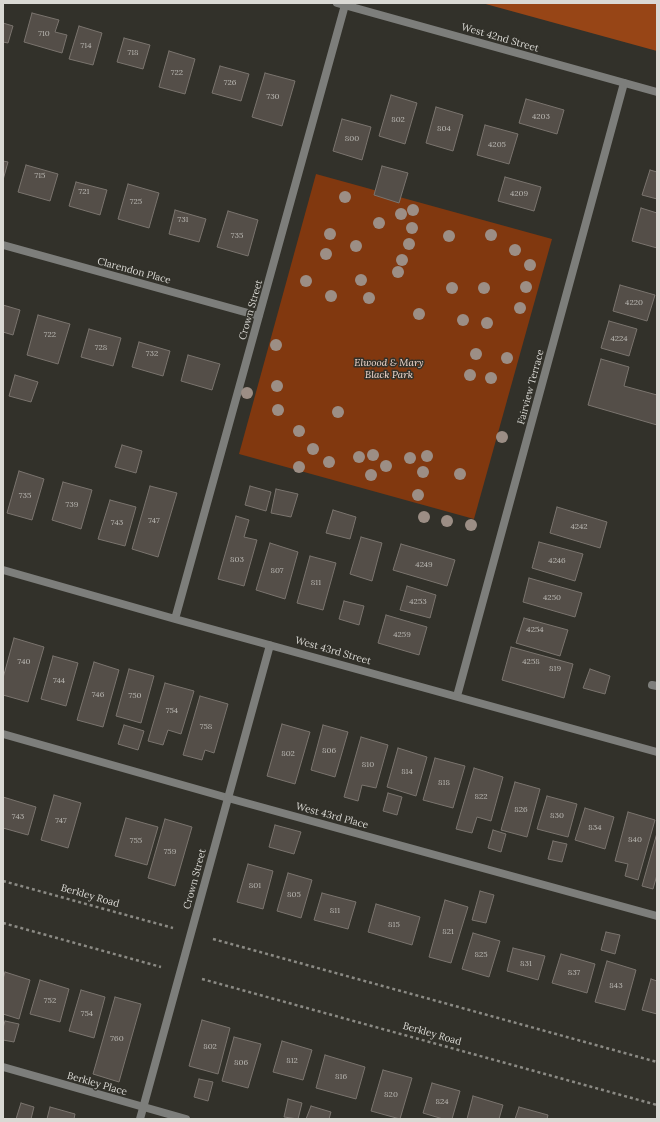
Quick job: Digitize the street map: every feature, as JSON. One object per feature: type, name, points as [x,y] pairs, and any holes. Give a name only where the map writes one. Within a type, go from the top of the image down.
[{"type":"street","name":"West 42nd Street","points":[[341,4],[657,92]]},
{"type":"street","name":"Crown Street","points":[[175,619],[259,316],[341,4]]},
{"type":"street","name":"Fairview Terrace","points":[[457,696],[624,83]]},
{"type":"street","name":"Clarendon Place","points":[[3,245],[259,316]]},
{"type":"street","name":"West 43rd Street","points":[[3,570],[657,752]]},
{"type":"street","name":"Crown Street","points":[[140,1119],[270,644]]},
{"type":"street","name":"West 43rd Place","points":[[3,734],[228,798],[657,916]]},
{"type":"street","name":"Berkley Place","points":[[3,1067],[186,1119]]},
{"type":"path","name":"Berkley Road","points":[[3,880],[173,928]]},
{"type":"path","points":[[3,923],[161,967]]},
{"type":"path","points":[[213,939],[657,1062]]},
{"type":"path","name":"Berkley Road","points":[[202,979],[657,1105]]},
{"type":"green space","name":"Elwood & Mary Black Park","points":[[316,174],[552,239],[474,519],[239,454]]},
{"type":"shaded area","points":[[482,3],[657,3],[657,51]]},
{"type":"building","points":[[32,13],[59,20],[55,32],[67,35],[62,53],[24,42]]},
{"type":"building","points":[[3,23],[13,26],[8,43],[3,42]]},
{"type":"building","points":[[79,26],[102,33],[93,65],[69,59]]},
{"type":"building","points":[[124,38],[150,45],[143,69],[117,62]]},
{"type":"building","points":[[169,51],[195,59],[185,94],[159,87]]},
{"type":"building","points":[[220,66],[249,74],[241,101],[212,93]]},
{"type":"building","points":[[265,73],[295,81],[282,126],[252,117]]},
{"type":"building","points":[[391,95],[417,103],[405,144],[379,136]]},
{"type":"building","points":[[526,99],[564,110],[557,134],[519,123]]},
{"type":"building","points":[[436,107],[463,115],[453,151],[426,143]]},
{"type":"building","points":[[342,119],[371,127],[362,160],[333,151]]},
{"type":"building","points":[[485,125],[518,134],[509,164],[477,155]]},
{"type":"building","points":[[3,161],[8,162],[3,180]]},
{"type":"building","points":[[26,165],[58,174],[50,201],[18,192]]},
{"type":"building","points":[[382,166],[408,173],[399,203],[374,195]]},
{"type":"building","points":[[650,170],[657,172],[657,199],[642,195]]},
{"type":"building","points":[[505,177],[541,187],[534,211],[498,201]]},
{"type":"building","points":[[76,182],[107,190],[100,215],[69,206]]},
{"type":"building","points":[[128,184],[159,193],[149,228],[118,219]]},
{"type":"building","points":[[641,208],[657,213],[657,248],[632,241]]},
{"type":"building","points":[[175,210],[206,219],[199,242],[169,234]]},
{"type":"building","points":[[228,211],[258,220],[248,256],[217,247]]},
{"type":"building","points":[[620,285],[655,295],[647,321],[613,311]]},
{"type":"building","points":[[3,305],[20,310],[13,335],[3,332]]},
{"type":"building","points":[[38,315],[70,324],[58,364],[27,355]]},
{"type":"building","points":[[609,321],[637,329],[629,356],[601,348]]},
{"type":"building","points":[[89,329],[121,338],[113,366],[81,357]]},
{"type":"building","points":[[139,342],[170,351],[163,376],[132,367]]},
{"type":"building","points":[[188,355],[220,364],[212,390],[181,381]]},
{"type":"building","points":[[601,359],[629,367],[624,386],[657,395],[657,425],[588,405]]},
{"type":"building","points":[[15,375],[38,382],[31,402],[9,396]]},
{"type":"building","points":[[122,445],[142,451],[136,473],[115,467]]},
{"type":"building","points":[[19,471],[44,479],[32,520],[7,513]]},
{"type":"building","points":[[63,482],[92,490],[81,529],[52,520]]},
{"type":"building","points":[[150,486],[177,493],[158,557],[132,549]]},
{"type":"building","points":[[250,486],[271,492],[266,511],[245,505]]},
{"type":"building","points":[[276,489],[298,494],[291,517],[271,513]]},
{"type":"building","points":[[110,500],[136,507],[125,546],[98,539]]},
{"type":"building","points":[[557,507],[607,522],[600,548],[550,533]]},
{"type":"building","points":[[333,510],[356,517],[350,539],[326,533]]},
{"type":"building","points":[[236,516],[249,520],[244,537],[257,540],[244,586],[218,579]]},
{"type":"building","points":[[361,537],[382,543],[372,581],[350,574]]},
{"type":"building","points":[[539,542],[583,554],[575,581],[532,568]]},
{"type":"building","points":[[270,543],[298,552],[285,599],[256,590]]},
{"type":"building","points":[[401,544],[455,560],[447,586],[393,570]]},
{"type":"building","points":[[310,556],[336,563],[323,610],[297,603]]},
{"type":"building","points":[[529,578],[582,593],[575,617],[523,602]]},
{"type":"building","points":[[407,586],[436,595],[430,618],[400,610]]},
{"type":"building","points":[[344,601],[364,606],[359,625],[339,619]]},
{"type":"building","points":[[386,615],[427,627],[419,655],[378,643]]},
{"type":"building","points":[[524,618],[568,630],[560,656],[516,643]]},
{"type":"building","points":[[14,638],[44,647],[28,702],[3,695],[3,678]]},
{"type":"building","points":[[511,647],[573,664],[564,698],[502,680]]},
{"type":"building","points":[[53,656],[78,663],[66,706],[41,699]]},
{"type":"building","points":[[94,662],[119,670],[103,727],[77,720]]},
{"type":"building","points":[[129,669],[154,676],[141,723],[116,716]]},
{"type":"building","points":[[590,669],[610,676],[605,694],[583,688]]},
{"type":"building","points":[[165,683],[194,691],[181,734],[168,730],[163,745],[148,741]]},
{"type":"building","points":[[200,696],[228,704],[214,753],[205,750],[202,760],[183,755]]},
{"type":"building","points":[[282,724],[310,732],[295,784],[267,776]]},
{"type":"building","points":[[124,725],[144,731],[138,750],[118,744]]},
{"type":"building","points":[[323,725],[348,732],[335,777],[311,770]]},
{"type":"building","points":[[361,737],[388,745],[376,788],[362,785],[358,801],[344,797]]},
{"type":"building","points":[[398,748],[427,757],[416,796],[387,787]]},
{"type":"building","points":[[435,758],[465,766],[453,808],[423,800]]},
{"type":"building","points":[[474,768],[503,777],[491,821],[477,817],[472,833],[456,829]]},
{"type":"building","points":[[515,782],[540,789],[527,837],[501,830]]},
{"type":"building","points":[[388,793],[402,797],[397,815],[383,811]]},
{"type":"building","points":[[54,795],[81,803],[68,848],[41,840]]},
{"type":"building","points":[[547,796],[577,804],[568,837],[537,829]]},
{"type":"building","points":[[3,797],[36,807],[28,835],[3,828]]},
{"type":"building","points":[[585,808],[614,817],[605,849],[575,840]]},
{"type":"building","points":[[628,812],[655,820],[638,880],[625,876],[628,864],[615,861]]},
{"type":"building","points":[[126,818],[158,827],[147,865],[115,856]]},
{"type":"building","points":[[165,819],[192,827],[175,886],[148,878]]},
{"type":"building","points":[[275,825],[301,832],[294,854],[269,847]]},
{"type":"building","points":[[493,830],[506,834],[501,852],[488,848]]},
{"type":"building","points":[[657,833],[657,875],[653,889],[642,886]]},
{"type":"building","points":[[553,841],[567,844],[562,862],[548,859]]},
{"type":"building","points":[[248,864],[273,871],[263,909],[237,902]]},
{"type":"building","points":[[288,873],[312,880],[301,918],[277,911]]},
{"type":"building","points":[[480,891],[494,895],[486,923],[472,920]]},
{"type":"building","points":[[322,893],[356,902],[348,929],[314,920]]},
{"type":"building","points":[[445,900],[468,907],[451,963],[429,957]]},
{"type":"building","points":[[376,904],[420,917],[412,945],[368,932]]},
{"type":"building","points":[[606,932],[620,935],[615,954],[601,950]]},
{"type":"building","points":[[473,933],[500,941],[489,977],[462,969]]},
{"type":"building","points":[[513,948],[545,956],[538,980],[507,971]]},
{"type":"building","points":[[561,954],[595,964],[587,993],[552,983]]},
{"type":"building","points":[[607,961],[636,970],[625,1010],[595,1002]]},
{"type":"building","points":[[5,972],[30,980],[19,1019],[3,1014],[3,979]]},
{"type":"building","points":[[651,979],[657,981],[657,1014],[642,1010]]},
{"type":"building","points":[[40,980],[69,989],[60,1022],[30,1014]]},
{"type":"building","points":[[81,990],[105,997],[94,1038],[69,1031]]},
{"type":"building","points":[[115,997],[141,1004],[119,1082],[93,1074]]},
{"type":"building","points":[[202,1020],[230,1028],[218,1074],[189,1066]]},
{"type":"building","points":[[5,1021],[19,1024],[14,1042],[3,1040],[3,1028]]},
{"type":"building","points":[[234,1037],[261,1044],[248,1088],[222,1081]]},
{"type":"building","points":[[282,1041],[312,1050],[303,1080],[273,1072]]},
{"type":"building","points":[[325,1055],[365,1067],[356,1099],[316,1088]]},
{"type":"building","points":[[383,1070],[412,1078],[400,1119],[371,1111]]},
{"type":"building","points":[[199,1079],[213,1082],[208,1101],[194,1097]]},
{"type":"building","points":[[432,1083],[460,1091],[452,1119],[443,1119],[423,1113]]},
{"type":"building","points":[[473,1096],[503,1105],[499,1119],[467,1119]]},
{"type":"building","points":[[288,1099],[302,1103],[298,1119],[284,1117]]},
{"type":"building","points":[[21,1103],[34,1107],[31,1119],[16,1119]]},
{"type":"building","points":[[311,1106],[331,1112],[329,1119],[306,1119]]},
{"type":"building","points":[[50,1107],[75,1114],[74,1119],[47,1119]]},
{"type":"building","points":[[519,1107],[548,1115],[547,1119],[515,1119]]}]
